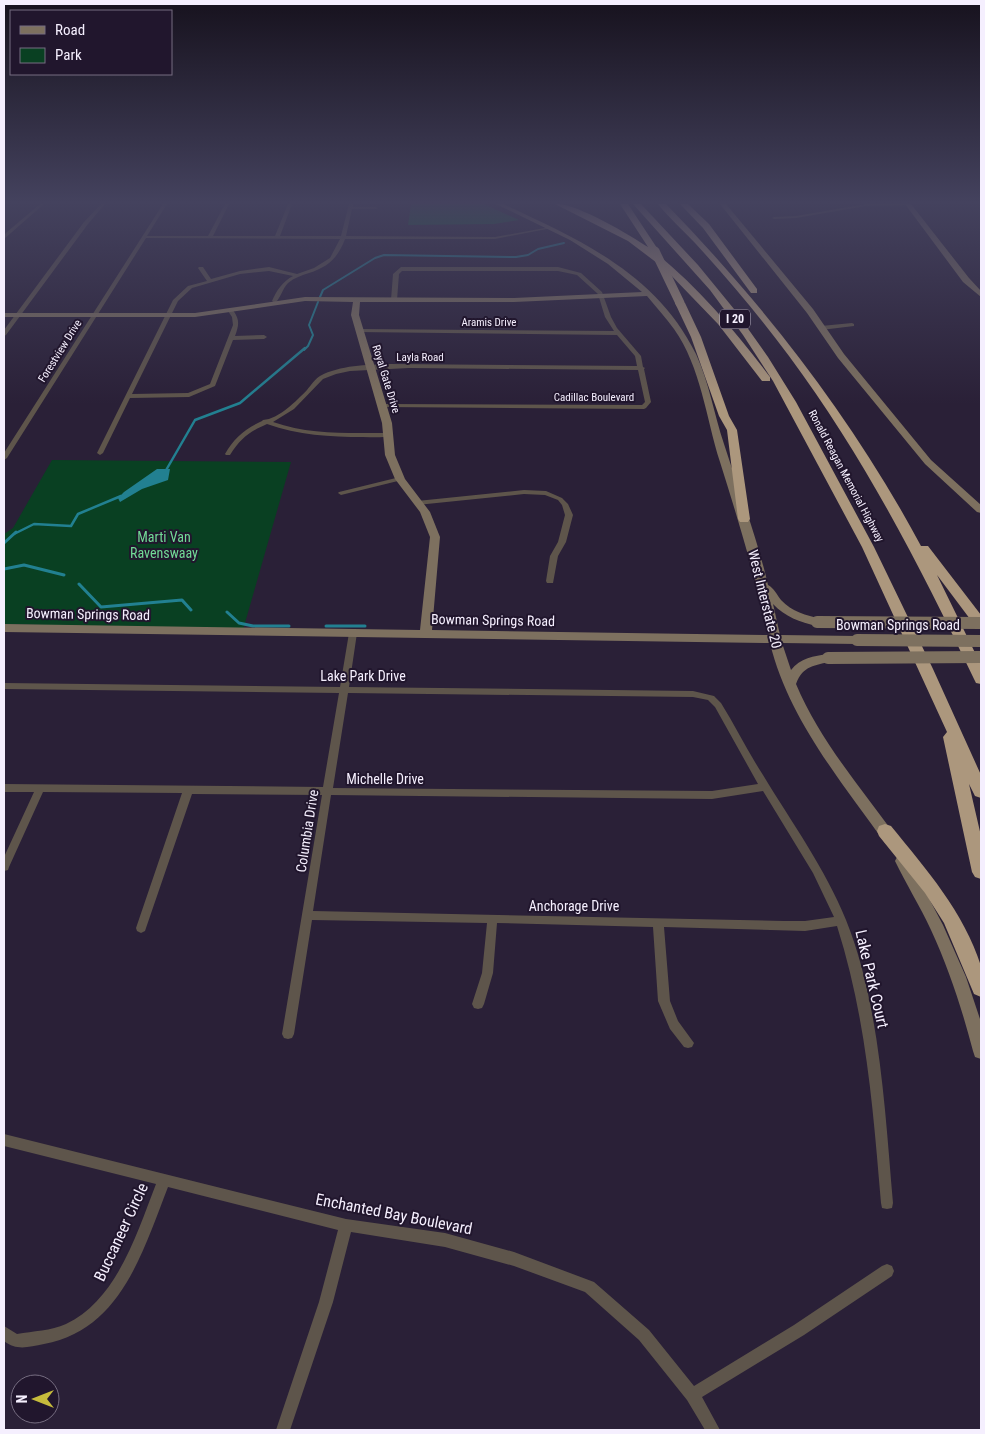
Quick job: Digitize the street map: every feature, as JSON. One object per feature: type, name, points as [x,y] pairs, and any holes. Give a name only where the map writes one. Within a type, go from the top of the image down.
[{"type":"highway","points":[[665,271],[696,337],[724,416],[732,430],[736,447],[744,519]]},
{"type":"highway","points":[[672,271],[710,310],[741,348],[815,448]]},
{"type":"highway","name":"Ronald Reagan Memorial Highway","points":[[697,271],[750,339],[778,381],[815,448],[877,565],[945,709],[981,792]]},
{"type":"highway","name":"Ronald Reagan Memorial Highway","points":[[724,271],[738,286],[828,403],[901,520],[981,679]]},
{"type":"highway","points":[[739,271],[793,343],[828,403]]},
{"type":"highway","points":[[901,520],[981,623]]},
{"type":"highway","points":[[945,709],[981,872]]},
{"type":"highway","points":[[885,831],[931,888],[950,919],[981,988]]},
{"type":"street","points":[[4,334],[50,271]]},
{"type":"street","name":"Forestview Drive","points":[[4,458],[123,271]]},
{"type":"street","points":[[202,271],[210,280]]},
{"type":"street","points":[[100,453],[176,300],[190,287],[210,280],[252,271]]},
{"type":"street","points":[[278,271],[297,275]]},
{"type":"street","points":[[275,301],[278,289],[284,283],[309,271]]},
{"type":"street","name":"Cadillac Boulevard","points":[[394,300],[396,274],[399,271]]},
{"type":"street","name":"Cadillac Boulevard","points":[[383,406],[647,405],[642,368],[638,356],[618,333],[608,317],[598,289],[575,272],[569,271]]},
{"type":"street","name":"West Interstate 20","points":[[623,271],[666,312],[692,355],[704,387],[716,435],[760,574],[780,659],[797,701],[820,741],[885,831],[914,882],[952,958],[975,1026],[981,1051]]},
{"type":"street","points":[[778,271],[841,356],[928,462],[952,486],[981,510]]},
{"type":"street","points":[[959,271],[981,295]]},
{"type":"street","points":[[4,316],[169,316],[231,310],[275,301],[356,299],[506,300],[649,294]]},
{"type":"street","name":"Royal Gate Drive","points":[[356,299],[359,331],[383,406],[390,455],[400,479],[425,512],[435,537],[426,634]]},
{"type":"street","points":[[128,396],[179,396],[203,391],[213,385],[236,326],[231,310]]},
{"type":"street","points":[[822,328],[852,324]]},
{"type":"street","name":"Aramis Drive","points":[[359,331],[618,333]]},
{"type":"street","points":[[231,338],[264,337]]},
{"type":"street","name":"Layla Road","points":[[228,454],[234,442],[242,435],[265,421],[286,412],[328,374],[370,368],[411,366],[642,368]]},
{"type":"street","points":[[265,421],[277,426],[309,433],[388,434]]},
{"type":"street","points":[[341,493],[400,479]]},
{"type":"street","points":[[417,503],[524,492],[546,494],[560,499],[565,504],[569,515],[562,542],[554,556],[550,582]]},
{"type":"street","points":[[760,574],[773,598],[781,608],[792,616],[817,622],[981,623]]},
{"type":"street","name":"Bowman Springs Road","points":[[4,628],[775,640],[981,641]]},
{"type":"street","name":"Columbia Drive","points":[[288,1034],[354,633]]},
{"type":"street","points":[[790,684],[793,673],[801,665],[813,660],[828,658],[981,657]]},
{"type":"street","name":"Lake Park Drive","points":[[4,686],[693,694],[710,698],[718,705]]},
{"type":"street","name":"Lake Park Court","points":[[718,705],[765,787],[780,808],[841,921],[856,966],[876,1073],[887,1203]]},
{"type":"street","name":"Michelle Drive","points":[[4,788],[712,795],[765,787]]},
{"type":"street","points":[[4,867],[40,788]]},
{"type":"street","points":[[141,928],[188,791]]},
{"type":"street","name":"Anchorage Drive","points":[[307,914],[784,926],[806,926],[841,921]]},
{"type":"street","points":[[478,1004],[487,983],[491,955],[492,920]]},
{"type":"street","points":[[658,922],[664,1001],[674,1025],[688,1043]]},
{"type":"street","name":"Enchanted Bay Boulevard","points":[[4,1140],[346,1225],[445,1240],[514,1259],[589,1287],[644,1335],[692,1395],[713,1430]]},
{"type":"street","name":"Buccaneer Circle","points":[[4,1333],[15,1341],[49,1336],[74,1327],[101,1309],[118,1286],[140,1240],[164,1180]]},
{"type":"street","points":[[283,1430],[299,1388],[326,1302],[346,1225]]},
{"type":"street","points":[[692,1395],[799,1330],[888,1271]]},
{"type":"green space","name":"Marti Van Ravenswaay","points":[[52,460],[291,462],[243,630],[4,624],[4,534],[13,528]]},
{"type":"water","points":[[157,469],[170,469],[168,480],[142,489],[120,502],[118,498],[124,492]]},
{"type":"waterway","points":[[320,297],[323,290],[354,271]]},
{"type":"waterway","points":[[304,350],[313,335],[309,325],[318,302]]},
{"type":"waterway","points":[[165,472],[195,420],[240,403],[305,348]]},
{"type":"waterway","points":[[14,534],[34,524],[71,526],[78,514],[121,496]]},
{"type":"waterway","points":[[4,543],[16,532]]},
{"type":"waterway","points":[[4,569],[24,565],[64,575]]},
{"type":"waterway","points":[[79,584],[101,607],[182,600],[191,610]]},
{"type":"waterway","points":[[227,612],[239,623],[253,626],[289,626]]},
{"type":"waterway","points":[[326,626],[365,626]]}]
